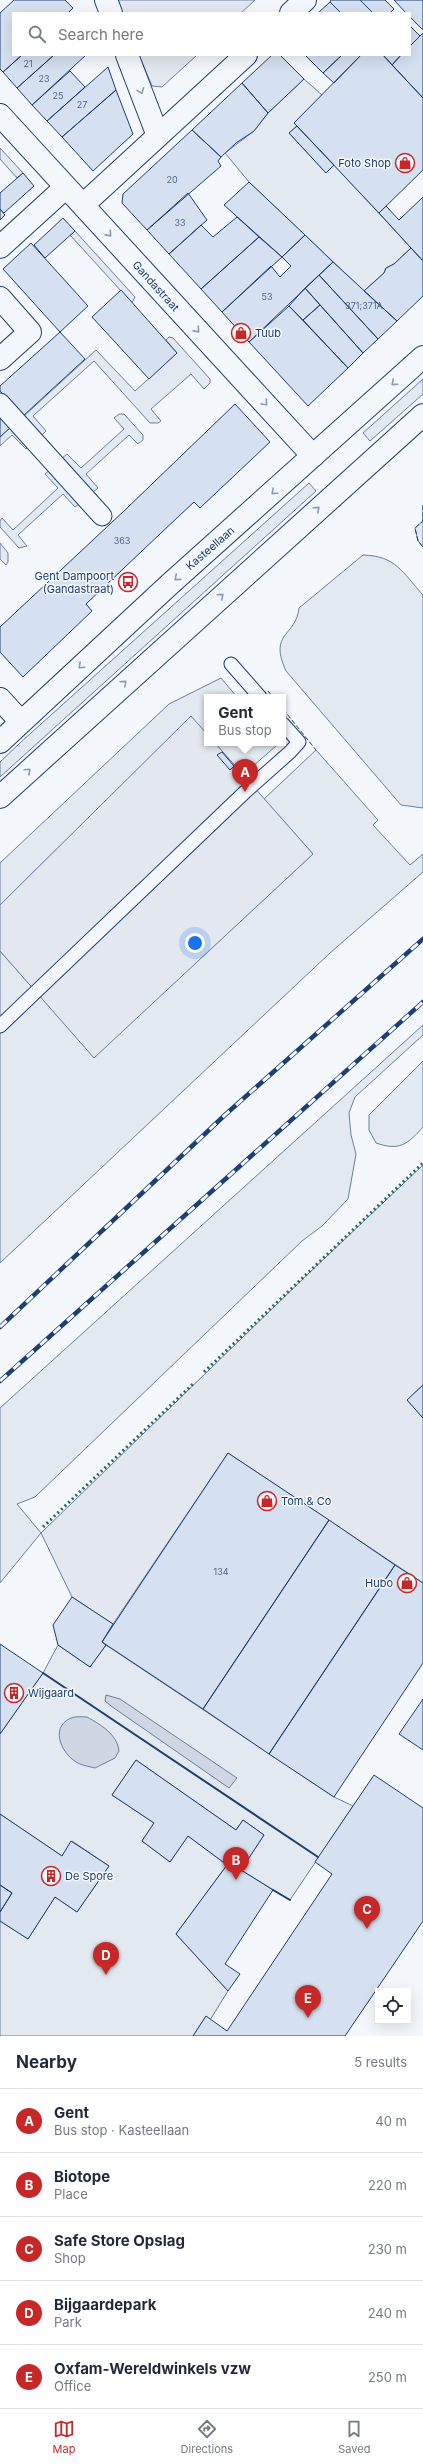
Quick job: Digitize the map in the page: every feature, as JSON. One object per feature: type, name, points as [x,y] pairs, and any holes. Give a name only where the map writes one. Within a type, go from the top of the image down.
[{"type":"main road","points":[[106,0],[111,12]]},
{"type":"main road","points":[[292,12],[305,0]]},
{"type":"main road","points":[[127,56],[158,136]]},
{"type":"main road","points":[[83,206],[245,56]]},
{"type":"main road","name":"Gandastraat","points":[[0,114],[313,456]]},
{"type":"main road","points":[[0,247],[66,187]]},
{"type":"main road","points":[[0,298],[30,332],[0,359]]},
{"type":"main road","name":"Kasteellaan","points":[[0,742],[170,584],[423,357]]},
{"type":"main road","points":[[0,797],[423,415]]},
{"type":"main road","points":[[0,699],[21,722]]},
{"type":"street","points":[[0,403],[102,516]]},
{"type":"lane","points":[[231,664],[257,694]]},
{"type":"lane","points":[[0,1026],[245,792],[290,752],[299,742],[286,727]]},
{"type":"shaded area","points":[[117,0],[255,0],[242,12],[122,12]]},
{"type":"shaded area","points":[[139,56],[196,56],[162,87],[152,86]]},
{"type":"shaded area","points":[[304,79],[322,95],[294,123],[297,126],[289,133],[326,173],[334,165],[411,248],[394,264],[386,268],[384,273],[364,291],[249,182],[225,153],[254,131],[268,113]]},
{"type":"shaded area","points":[[0,148],[23,173],[17,178],[0,159]]},
{"type":"shaded area","points":[[75,231],[135,297],[132,303],[70,235]]},
{"type":"shaded area","points":[[169,337],[173,338],[210,379],[210,383],[204,389],[191,374],[151,409],[161,421],[158,423],[150,423],[94,361],[33,416],[46,431],[41,436],[23,417],[96,350],[135,391],[177,353],[166,340]]},
{"type":"shaded area","points":[[423,379],[423,394],[370,441],[363,433]]},
{"type":"shaded area","points":[[119,414],[124,414],[143,435],[143,440],[138,444],[129,435],[86,474],[98,488],[92,493],[61,459],[67,454],[81,468],[124,429],[114,418]]},
{"type":"shaded area","points":[[13,425],[31,444],[26,449],[12,435],[0,446],[0,437]]},
{"type":"shaded area","points":[[51,469],[81,502],[75,507],[63,494],[18,535],[27,546],[19,548],[0,527],[0,521],[2,518],[13,530],[58,488],[45,474]]},
{"type":"shaded area","points":[[309,483],[316,491],[0,777],[0,762],[21,742]]},
{"type":"shaded area","points":[[423,521],[423,547],[418,541],[415,528]]},
{"type":"shaded area","points":[[0,543],[8,553],[8,562],[6,565],[0,559]]},
{"type":"shaded area","points":[[363,555],[383,558],[391,562],[403,572],[423,595],[423,808],[401,805],[286,671],[281,658],[281,642],[293,625],[299,608]]},
{"type":"shaded area","points":[[221,678],[234,694],[204,694],[204,731],[191,717],[0,905],[0,863],[169,704]]},
{"type":"shaded area","points":[[191,716],[204,731],[204,746],[218,746],[313,854],[94,1058],[0,951],[0,905]]},
{"type":"shaded area","points":[[218,746],[276,746],[243,775]]},
{"type":"shaded area","points":[[316,750],[378,820],[373,825],[410,865],[423,854],[423,872],[330,953],[0,1263],[0,951],[94,1057],[313,854],[264,799]]},
{"type":"shaded area","points":[[423,1025],[423,1035],[355,1097],[349,1113],[351,1135],[356,1154],[348,1199],[322,1226],[302,1241],[35,1497],[17,1504],[41,1533],[0,1583],[0,1408]]},
{"type":"shaded area","points":[[423,1061],[423,1127],[402,1145],[391,1146],[376,1143],[369,1130],[369,1115]]},
{"type":"shaded area","points":[[423,1165],[423,1385],[407,1400],[423,1418],[423,1583],[228,1453],[113,1624],[72,1597],[41,1533],[309,1273]]},
{"type":"shaded area","points":[[58,1645],[90,1667],[106,1645],[334,1797],[353,1806],[290,1900],[241,1870],[264,1835],[243,1820],[236,1830],[136,1760],[112,1795],[154,1823],[142,1841],[170,1862],[188,1836],[227,1865],[176,1934],[228,1991],[210,2020],[206,2016],[193,2036],[0,2036],[0,1921],[28,1939],[55,1897],[77,1912],[109,1866],[72,1841],[62,1856],[0,1814],[0,1734],[43,1673]]},
{"type":"shaded area","points":[[106,1695],[120,1699],[237,1778],[229,1788],[111,1706],[105,1701]]},
{"type":"shaded area","points":[[87,1717],[103,1727],[112,1735],[118,1745],[119,1751],[115,1758],[95,1768],[82,1765],[74,1760],[68,1755],[60,1742],[60,1728],[64,1723],[71,1718]]},
{"type":"building","points":[[14,0],[65,0],[73,8],[69,12],[12,12],[12,56],[21,56],[3,72],[0,69],[0,13]]},
{"type":"building","points":[[331,0],[360,0],[372,12],[340,12],[330,2]]},
{"type":"building","points":[[360,0],[385,0],[394,9],[391,12],[372,12]]},
{"type":"building","points":[[394,0],[423,0],[423,30],[411,18],[411,12],[405,12]]},
{"type":"building","points":[[330,2],[340,12],[319,12]]},
{"type":"building","points":[[411,27],[420,36],[411,45]]},
{"type":"building","points":[[423,33],[423,98],[392,65],[400,56],[411,56],[411,45]]},
{"type":"building","points":[[21,56],[53,56],[17,88],[3,72]]},
{"type":"building","points":[[53,56],[85,56],[32,105],[17,88]]},
{"type":"building","points":[[271,56],[281,56],[304,79],[268,113],[242,83]]},
{"type":"building","points":[[306,56],[341,56],[323,73]]},
{"type":"building","points":[[341,56],[360,56],[334,83],[323,73]]},
{"type":"building","points":[[360,56],[384,56],[423,98],[423,170],[379,213],[294,123]]},
{"type":"building","points":[[384,56],[400,56],[392,65]]},
{"type":"building","points":[[108,67],[116,90],[62,137],[47,121]]},
{"type":"building","points":[[70,71],[85,87],[47,121],[32,105]]},
{"type":"building","points":[[242,83],[268,113],[254,131],[236,143],[221,157],[192,130]]},
{"type":"building","points":[[116,90],[133,134],[93,171],[62,137]]},
{"type":"building","points":[[297,126],[334,165],[326,173],[289,133]]},
{"type":"building","points":[[192,130],[221,157],[218,161],[221,166],[147,230],[122,203],[123,194]]},
{"type":"building","points":[[23,173],[34,186],[4,213],[0,209],[0,193]]},
{"type":"building","points":[[249,182],[305,235],[282,257],[224,205]]},
{"type":"building","points":[[188,193],[207,220],[169,254],[147,230]]},
{"type":"building","points":[[423,197],[423,261],[379,213],[386,206],[399,220]]},
{"type":"building","points":[[0,209],[5,215],[0,220]]},
{"type":"building","points":[[237,217],[259,237],[201,289],[169,254],[201,225],[213,237]]},
{"type":"building","points":[[63,218],[75,231],[45,258],[34,245]]},
{"type":"building","points":[[305,235],[333,262],[249,342],[222,312],[271,266],[280,277],[291,266],[282,257]]},
{"type":"building","points":[[259,237],[282,257],[222,312],[201,289]]},
{"type":"building","points":[[31,243],[88,306],[60,332],[3,269]]},
{"type":"building","points":[[411,248],[423,261],[423,296],[397,321],[364,291],[384,273],[386,268],[394,264]]},
{"type":"building","points":[[333,262],[397,321],[378,339],[319,275]]},
{"type":"building","points":[[319,275],[378,339],[363,353],[305,288]]},
{"type":"building","points":[[305,288],[320,305],[303,320],[289,306]]},
{"type":"building","points":[[121,290],[177,353],[149,379],[92,317]]},
{"type":"building","points":[[320,305],[363,353],[348,368],[303,320]]},
{"type":"building","points":[[289,306],[348,368],[308,406],[249,342]]},
{"type":"building","points":[[60,332],[85,359],[23,416],[0,391],[0,386]]},
{"type":"building","points":[[235,404],[270,442],[200,508],[194,502],[86,604],[92,611],[23,677],[0,652],[0,627]]},
{"type":"building","points":[[0,411],[13,425],[0,437]]},
{"type":"building","points":[[222,752],[234,766],[230,770],[217,755]]},
{"type":"building","points":[[423,1385],[423,1418],[407,1400]]},
{"type":"building","points":[[228,1453],[329,1520],[203,1709],[102,1642]]},
{"type":"building","points":[[329,1520],[395,1565],[269,1754],[203,1709]]},
{"type":"building","points":[[395,1565],[423,1583],[423,1663],[334,1797],[269,1754]]},
{"type":"building","points":[[72,1597],[113,1624],[102,1642],[106,1645],[90,1667],[58,1645],[53,1625]]},
{"type":"building","name":"Wijgaard","points":[[0,1644],[43,1673],[0,1734]]},
{"type":"building","points":[[423,1699],[423,1750],[399,1734]]},
{"type":"building","points":[[136,1760],[236,1830],[243,1820],[264,1835],[241,1870],[273,1890],[225,1964],[240,1974],[228,1991],[176,1934],[227,1865],[188,1836],[170,1862],[142,1841],[154,1823],[112,1795]]},
{"type":"building","points":[[374,1775],[423,1808],[423,1921],[378,1988],[375,1988],[375,1992],[345,2036],[193,2036],[206,2016],[227,2031],[332,1874],[315,1862]]},
{"type":"building","name":"De Spore","points":[[0,1814],[62,1856],[71,1841],[109,1866],[77,1912],[55,1897],[28,1939],[0,1921],[0,1912],[12,1893],[0,1885]]},
{"type":"building","points":[[0,1885],[12,1893],[0,1912]]},
{"type":"railway","points":[[0,1327],[226,1114],[423,939]]},
{"type":"railway","points":[[0,1381],[423,1002]]},
{"type":"hedge","points":[[204,1372],[423,1163]]},
{"type":"hedge","points":[[43,1527],[195,1382]]},
{"type":"fence","points":[[423,505],[423,521],[415,528],[418,541],[423,547]]},
{"type":"fence","points":[[286,713],[316,750]]},
{"type":"wall","points":[[43,1673],[318,1857]]},
{"type":"wall","points":[[273,1890],[290,1900]]},
{"type":"place","name":"Foto Shop","points":[[405,163]]},
{"type":"place","name":"Tuub","points":[[241,333]]},
{"type":"place","name":"Gent Dampoort (Gandastraat)","points":[[128,582]]},
{"type":"place","name":"Gent","points":[[245,792]]},
{"type":"place","name":"Tom & Co","points":[[267,1501]]},
{"type":"place","name":"Hubo","points":[[407,1583]]},
{"type":"place","name":"Wijgaard","points":[[14,1693]]},
{"type":"place","name":"De Spore","points":[[51,1876]]},
{"type":"place","name":"Biotope","points":[[236,1880]]},
{"type":"place","name":"Safe Store Opslag","points":[[367,1929]]},
{"type":"place","name":"Bijgaardepark","points":[[106,1975]]},
{"type":"place","name":"Oxfam-Wereldwinkels vzw","points":[[308,2018]]}]
